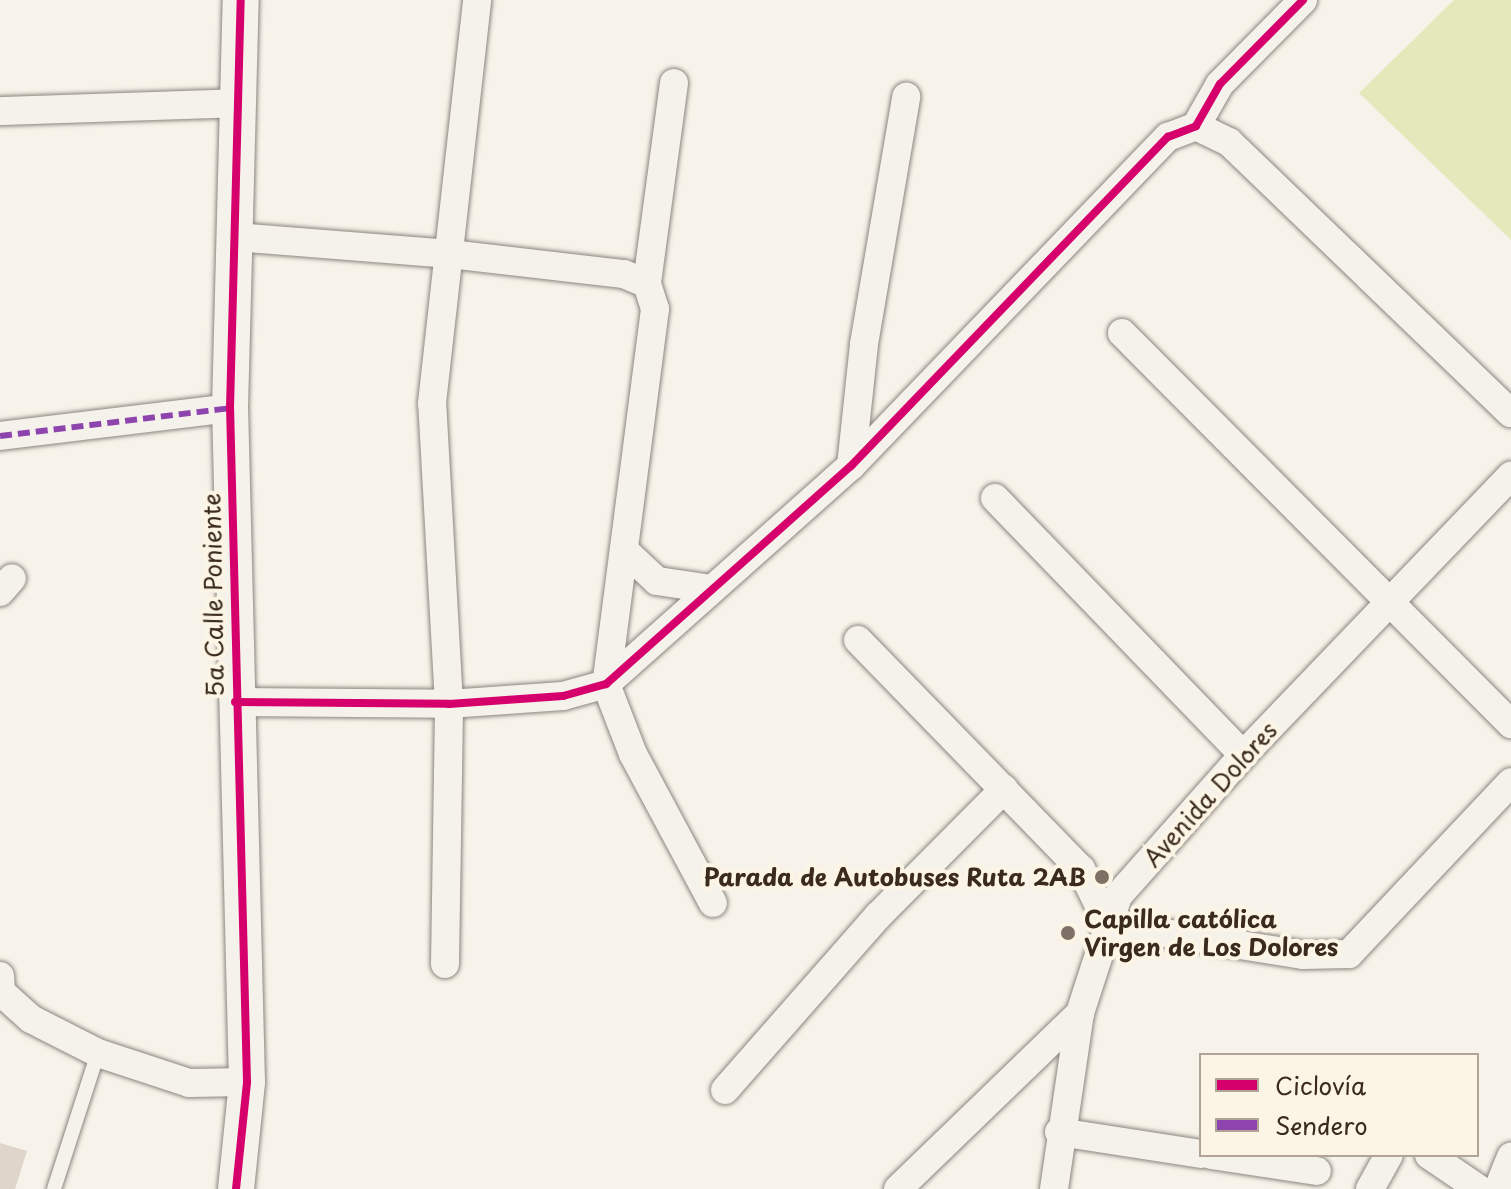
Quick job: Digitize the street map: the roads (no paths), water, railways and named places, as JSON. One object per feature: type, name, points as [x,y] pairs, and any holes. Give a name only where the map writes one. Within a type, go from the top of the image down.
[{"type":"street","name":"5a Calle Poniente","points":[[236,1189],[247,1082],[235,702],[230,408],[241,0]]},
{"type":"street","points":[[445,964],[449,704],[432,403],[477,0]]},
{"type":"street","points":[[235,702],[449,704],[563,696],[606,684],[851,466],[1168,137],[1196,126],[1220,84],[1303,0]]},
{"type":"street","points":[[674,83],[647,284],[655,309],[626,552],[606,684],[633,754],[713,903]]},
{"type":"street","points":[[851,466],[906,97]]},
{"type":"street","points":[[0,111],[237,103]]},
{"type":"street","points":[[1196,126],[1229,142],[1511,413]]},
{"type":"street","points":[[235,237],[450,254],[624,274],[647,284]]},
{"type":"street","points":[[1122,333],[1511,724]]},
{"type":"street","points":[[0,436],[230,408]]},
{"type":"street","name":"Avenida Dolores","points":[[1054,1189],[1059,1132],[1080,1013],[1118,896],[1243,755],[1511,476]]},
{"type":"street","points":[[995,498],[1243,755]]},
{"type":"street","points":[[626,552],[657,581],[711,589]]},
{"type":"street","points":[[858,640],[1081,869],[1108,924],[1303,955],[1349,954],[1511,782]]},
{"type":"street","points":[[725,1090],[878,916],[1004,789]]},
{"type":"street","points":[[0,976],[1,992],[31,1019],[98,1053],[189,1083],[247,1082]]},
{"type":"street","points":[[898,1189],[1080,1013]]},
{"type":"street","points":[[1059,1132],[1199,1154]]},
{"type":"street","points":[[1224,1157],[1317,1171]]},
{"type":"street","points":[[1370,1189],[1388,1157]]},
{"type":"street","points":[[1432,1157],[1479,1189]]},
{"type":"street","points":[[1498,1189],[1511,1157]]},
{"type":"lane","points":[[54,1189],[98,1053]]},
{"type":"place","name":"Parada de Autobuses Ruta 2AB","points":[[1102,877]]},
{"type":"place","name":"Capilla católica Virgen de Los Dolores","points":[[1068,933]]}]
